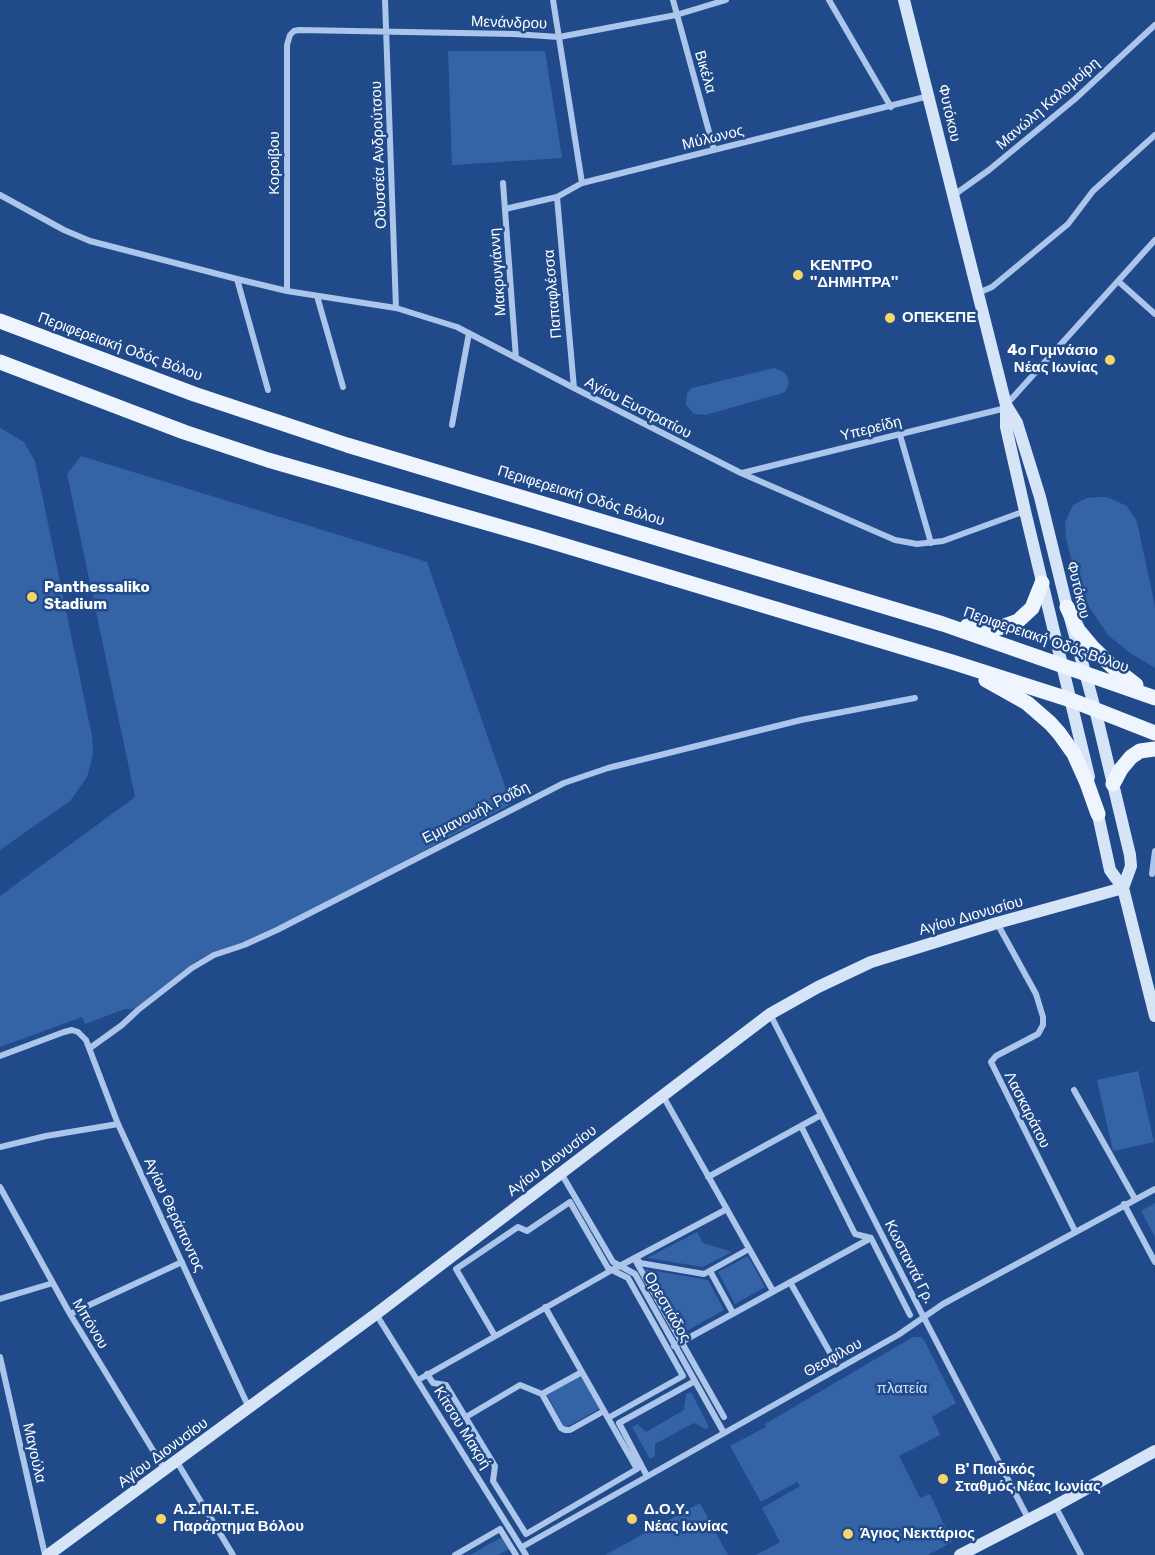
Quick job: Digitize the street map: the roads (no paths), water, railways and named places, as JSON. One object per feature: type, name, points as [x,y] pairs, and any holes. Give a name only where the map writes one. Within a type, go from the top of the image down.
[{"type":"main road","name":"Φυτόκου","points":[[904,0],[930,96],[952,195],[1006,406],[1006,427],[1110,870],[1123,888],[1151,982],[1155,1016]]},
{"type":"main road","name":"Περιφερειακή Οδός Βόλου","points":[[0,321],[194,394],[347,445],[943,624],[1153,697]]},
{"type":"main road","points":[[0,362],[173,428],[268,460],[952,662],[1071,700],[1155,733]]},
{"type":"main road","name":"Φυτόκου","points":[[1006,406],[1017,423],[1040,497],[1066,607],[1095,709],[1130,855],[1131,866],[1123,888]]},
{"type":"main road","points":[[943,624],[993,628],[1015,623],[1032,608],[1042,583]]},
{"type":"main road","points":[[1066,607],[1078,630],[1093,648],[1114,668],[1153,697]]},
{"type":"main road","points":[[952,662],[1027,703],[1050,723],[1074,754],[1098,814]]},
{"type":"main road","points":[[1113,784],[1131,757],[1140,751],[1155,749]]},
{"type":"main road","name":"Αγίου Διονυσίου","points":[[46,1555],[177,1462],[376,1314],[770,1014],[826,983],[871,962],[997,923],[1123,888]]},
{"type":"main road","points":[[960,1555],[1056,1506],[1155,1451]]},
{"type":"street","name":"Οδυσσέα Ανδρούτσου","points":[[386,0],[396,308]]},
{"type":"street","points":[[553,0],[582,183]]},
{"type":"street","name":"Βικέλα","points":[[673,0],[714,150]]},
{"type":"street","name":"Μενάνδρου","points":[[290,35],[299,30],[559,37],[676,15],[726,0]]},
{"type":"street","points":[[829,0],[891,107]]},
{"type":"street","name":"Μανώλη Καλομοίρη","points":[[952,195],[989,170],[1067,106],[1155,25]]},
{"type":"street","name":"Κοροίβου","points":[[287,291],[287,45],[290,35]]},
{"type":"street","name":"Μύλωνος","points":[[505,209],[557,197],[567,189],[582,183],[930,96]]},
{"type":"street","points":[[978,293],[992,287],[1068,224],[1093,191],[1155,135]]},
{"type":"street","name":"Μακρυγιάννη","points":[[502,183],[516,358]]},
{"type":"street","name":"Αγίου Ευστρατίου","points":[[0,195],[77,236],[287,291],[396,308],[457,327],[741,473],[883,536],[906,543],[931,543],[961,536],[1025,511]]},
{"type":"street","name":"Παπαφλέσσα","points":[[557,197],[574,388]]},
{"type":"street","points":[[1006,406],[1155,240]]},
{"type":"street","points":[[237,279],[268,390]]},
{"type":"street","points":[[1118,281],[1155,314]]},
{"type":"street","points":[[317,296],[343,387]]},
{"type":"street","points":[[453,425],[469,333]]},
{"type":"street","name":"Υπερείδη","points":[[741,473],[900,435],[1006,406]]},
{"type":"street","points":[[900,435],[931,543]]},
{"type":"street","name":"Εμμανουήλ Ροΐδη","points":[[90,1048],[192,968],[214,955],[257,940],[564,783],[608,768],[801,720],[915,698]]},
{"type":"street","points":[[1152,874],[1155,851]]},
{"type":"street","name":"Λασκαράτου","points":[[997,923],[1036,993],[1043,1025],[1038,1034],[996,1056],[991,1062],[1075,1231]]},
{"type":"street","name":"Κωσταντά Γρ.","points":[[770,1014],[1029,1520]]},
{"type":"street","name":"Αγίου Θεράποντος","points":[[0,1056],[72,1030],[78,1032],[90,1048],[118,1124],[249,1408]]},
{"type":"street","points":[[1074,1090],[1135,1199]]},
{"type":"street","points":[[663,1096],[773,1291]]},
{"type":"street","points":[[708,1177],[821,1115]]},
{"type":"street","points":[[0,1147],[46,1136],[118,1124]]},
{"type":"street","points":[[801,1126],[855,1234],[871,1238],[910,1315]]},
{"type":"street","name":"Ορεστιάδος","points":[[561,1173],[613,1262],[635,1274],[678,1343],[695,1381],[724,1433]]},
{"type":"street","name":"Μπόνου","points":[[0,1187],[70,1314],[165,1470]]},
{"type":"street","name":"Θεοφίλου","points":[[522,1547],[898,1335],[943,1304],[1155,1189]]},
{"type":"street","points":[[495,1336],[456,1269],[518,1227],[527,1231],[570,1202],[608,1268],[628,1278],[683,1376],[608,1418]]},
{"type":"street","points":[[1124,1204],[1155,1262]]},
{"type":"street","points":[[418,1380],[635,1257],[726,1209]]},
{"type":"street","points":[[668,1349],[871,1238]]},
{"type":"street","points":[[635,1257],[640,1263],[704,1274],[749,1249]]},
{"type":"street","points":[[635,1257],[678,1343],[724,1417]]},
{"type":"street","points":[[70,1314],[182,1262]]},
{"type":"street","points":[[710,1271],[733,1313]]},
{"type":"street","points":[[790,1282],[832,1358]]},
{"type":"street","points":[[0,1299],[53,1283]]},
{"type":"street","points":[[427,1374],[433,1383],[446,1385],[495,1466],[493,1481],[526,1534],[637,1469],[545,1307]]},
{"type":"street","name":"Κίτσου Μακρή","points":[[376,1314],[526,1555]]},
{"type":"street","name":"Μαγούλα","points":[[0,1357],[46,1555]]},
{"type":"street","points":[[542,1394],[582,1372]]},
{"type":"street","points":[[647,1476],[619,1423],[695,1381]]},
{"type":"street","points":[[466,1418],[520,1385],[542,1394],[561,1428],[565,1430],[570,1430],[604,1411]]},
{"type":"street","points":[[177,1462],[233,1555]]},
{"type":"street","points":[[1056,1506],[1082,1555]]},
{"type":"street","points":[[455,1555],[500,1529],[514,1554]]},
{"type":"place","name":"ΚΕΝΤΡΟ ''ΔΗΜΗΤΡΑ''","points":[[798,275]]},
{"type":"place","name":"ΟΠΕΚΕΠΕ","points":[[890,318]]},
{"type":"place","name":"4ο Γυμνάσιο Νέας Ιωνίας","points":[[1110,360]]},
{"type":"place","name":"Panthessaliko Stadium","points":[[32,597]]},
{"type":"place","name":"Β' Παιδικός Σταθμός Νέας Ιωνίας","points":[[943,1479]]},
{"type":"place","name":"Α.Σ.ΠΑΙ.Τ.Ε. Παράρτημα Βόλου","points":[[161,1519]]},
{"type":"place","name":"Δ.Ο.Υ. Νέας Ιωνίας","points":[[632,1519]]},
{"type":"place","name":"Άγιος Νεκτάριος","points":[[848,1534]]},
{"type":"park label","name":"πλατεία","points":[[902,1389]]}]
